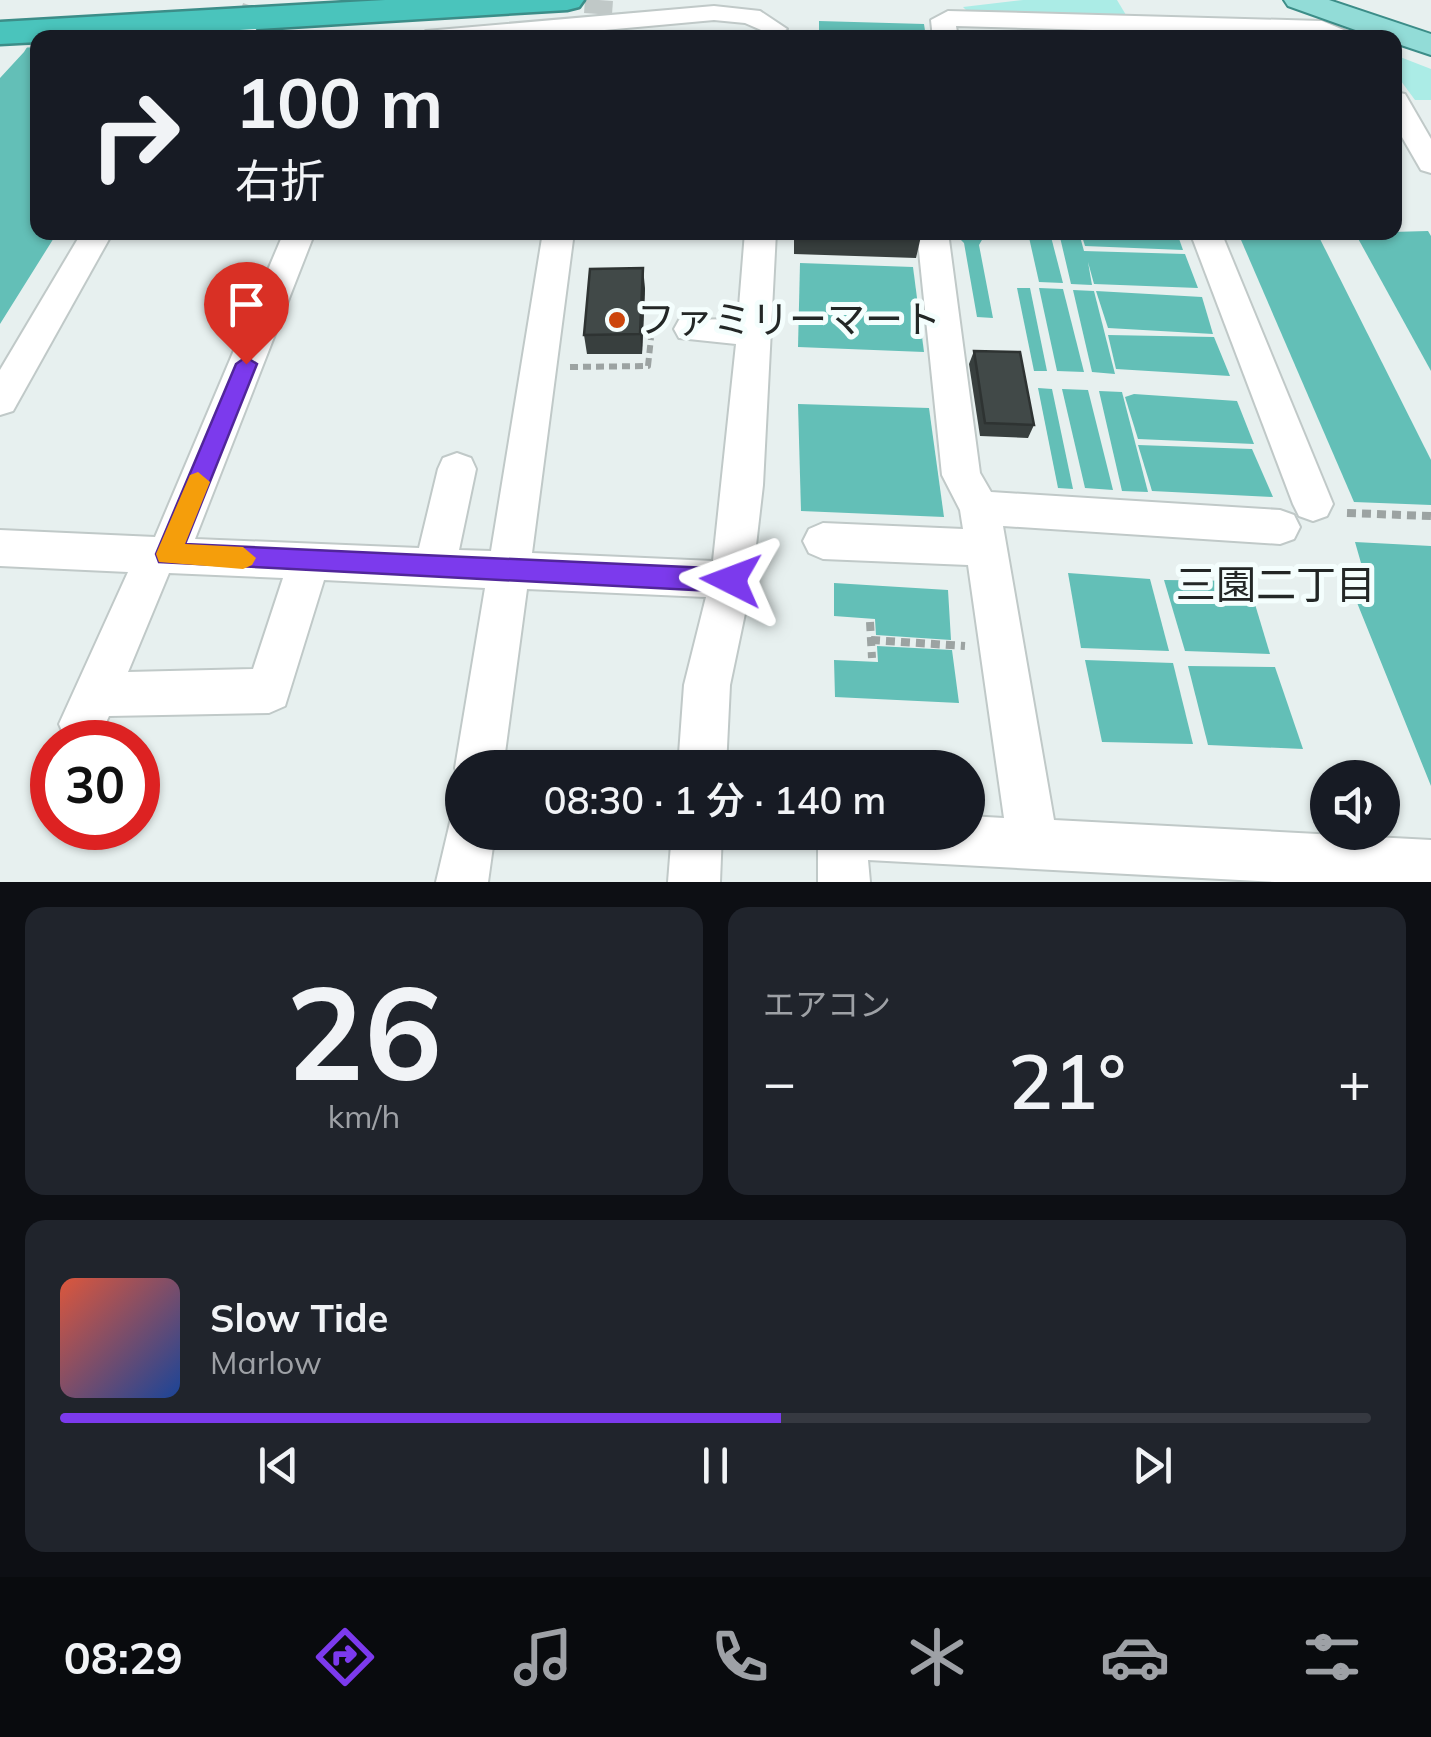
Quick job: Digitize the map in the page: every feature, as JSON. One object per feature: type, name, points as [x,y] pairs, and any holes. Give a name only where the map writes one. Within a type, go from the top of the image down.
[{"type":"highway","points":[[0,11],[588,18]]},
{"type":"highway","points":[[0,32],[200,11]]},
{"type":"main road","points":[[1299,0],[1387,30]]},
{"type":"main road","points":[[1339,0],[1431,30]]},
{"type":"main road","points":[[1402,35],[1431,45]]},
{"type":"street","points":[[775,30],[778,0]]},
{"type":"street","points":[[491,30],[588,18],[714,12],[751,16],[770,30]]},
{"type":"street","points":[[945,30],[943,20],[948,18],[1124,30],[1328,30]]},
{"type":"street","points":[[1402,112],[1431,164]]},
{"type":"street","points":[[0,401],[93,240]]},
{"type":"street","points":[[297,240],[163,554],[89,709],[268,691],[309,561]]},
{"type":"street","points":[[482,750],[558,240]]},
{"type":"street","points":[[703,750],[707,685],[731,580],[744,485],[760,240]]},
{"type":"street","points":[[933,240],[962,475],[980,508],[1033,844]]},
{"type":"street","points":[[980,508],[1296,515],[1208,240]]},
{"type":"street","points":[[690,329],[754,332]]},
{"type":"street","points":[[435,567],[457,469]]},
{"type":"street","points":[[823,541],[986,548]]},
{"type":"street","points":[[0,548],[731,580]]},
{"type":"street","points":[[985,845],[1033,844],[1421,870]]},
{"type":"street","points":[[462,882],[467,850]]},
{"type":"street","points":[[694,882],[696,850]]},
{"type":"path","points":[[539,367],[648,366],[651,338]]},
{"type":"path","points":[[870,622],[872,658]]},
{"type":"path","points":[[871,640],[968,646]]},
{"type":"shaded area","points":[[1023,0],[1117,0],[1126,15],[970,14],[963,7]]},
{"type":"shaded area","points":[[819,21],[924,24],[925,30],[819,30]]},
{"type":"shaded area","points":[[30,43],[30,240],[53,240],[0,324],[0,78]]},
{"type":"shaded area","points":[[1402,58],[1431,69],[1431,100],[1415,100],[1402,82]]},
{"type":"shaded area","points":[[1428,231],[1431,236],[1431,371],[1359,240],[1402,240],[1402,232]]},
{"type":"shaded area","points":[[961,240],[982,240],[979,245],[993,318],[977,317]]},
{"type":"shaded area","points":[[1030,240],[1052,240],[1063,283],[1039,282]]},
{"type":"shaded area","points":[[1061,240],[1081,240],[1084,251],[1185,254],[1198,288],[1094,284],[1088,262],[1092,285],[1071,284]]},
{"type":"shaded area","points":[[1083,240],[1179,240],[1183,250],[1085,246]]},
{"type":"shaded area","points":[[1241,240],[1321,240],[1431,460],[1431,505],[1354,502]]},
{"type":"shaded area","points":[[800,263],[913,267],[924,352],[798,347]]},
{"type":"shaded area","points":[[1017,288],[1030,288],[1047,371],[1034,371]]},
{"type":"shaded area","points":[[1039,288],[1063,289],[1084,372],[1057,371]]},
{"type":"shaded area","points":[[1073,290],[1094,291],[1115,374],[1092,372]]},
{"type":"shaded area","points":[[1096,291],[1202,297],[1213,334],[1108,328]]},
{"type":"shaded area","points":[[1108,335],[1214,337],[1230,376],[1116,369]]},
{"type":"shaded area","points":[[1038,388],[1052,389],[1073,489],[1058,488]]},
{"type":"shaded area","points":[[1062,389],[1088,390],[1113,490],[1085,488]]},
{"type":"shaded area","points":[[1099,391],[1122,392],[1148,492],[1122,491]]},
{"type":"shaded area","points":[[1134,394],[1237,401],[1254,444],[1138,439],[1125,397]]},
{"type":"shaded area","points":[[798,404],[929,408],[944,517],[801,511]]},
{"type":"shaded area","points":[[1138,445],[1252,449],[1273,497],[1152,491]]},
{"type":"shaded area","points":[[1355,542],[1431,546],[1431,786],[1341,563],[1361,563]]},
{"type":"shaded area","points":[[1068,573],[1150,579],[1169,651],[1081,648]]},
{"type":"shaded area","points":[[1164,580],[1248,581],[1270,654],[1185,651]]},
{"type":"shaded area","points":[[834,583],[948,590],[951,640],[876,635],[875,619],[834,616]]},
{"type":"shaded area","points":[[877,646],[952,650],[959,703],[835,697],[834,660],[878,662]]},
{"type":"shaded area","points":[[1085,660],[1173,663],[1193,744],[1102,742]]},
{"type":"shaded area","points":[[1188,666],[1275,667],[1303,749],[1208,745]]},
{"type":"pier","points":[[51,0],[192,0],[178,30],[31,30]]},
{"type":"pier","points":[[30,32],[30,47],[19,48]]},
{"type":"building","points":[[643,268],[640,334],[584,335],[590,269]]},
{"type":"building","points":[[974,351],[1020,352],[1034,425],[985,423]]},
{"type":"tunnel","points":[[248,30],[259,0]]},
{"type":"tunnel","points":[[598,14],[599,0]]},
{"type":"slow traffic","points":[[198,482],[168,554],[243,558]]},
{"type":"place","name":"ファミリーマート","points":[[617,320]]},
{"type":"district","name":"三園二丁目","points":[[1276,585]]},
{"type":"route","points":[[246,364],[168,554],[731,580]]}]
